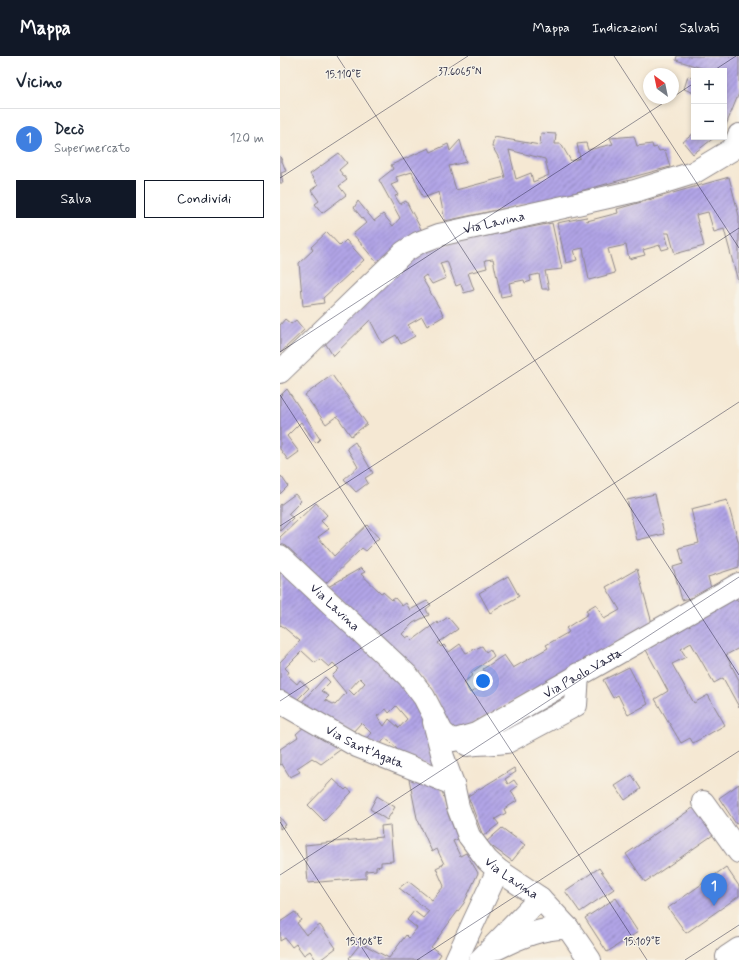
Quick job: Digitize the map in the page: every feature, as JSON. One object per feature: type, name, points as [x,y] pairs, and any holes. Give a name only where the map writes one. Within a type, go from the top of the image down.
[{"type":"street","name":"Via Lavina","points":[[280,372],[404,252],[418,243],[439,235],[635,191],[693,173],[737,147]]},
{"type":"street","name":"Via Lavina","points":[[280,556],[408,676],[424,698],[433,715],[435,731],[442,757],[453,784],[458,807],[469,836],[487,860],[498,870],[540,898],[568,928],[590,960]]},
{"type":"street","name":"Via Paolo Vasta","points":[[472,739],[480,743],[495,744],[507,742],[576,705],[578,674],[739,584]]},
{"type":"street","name":"Via Sant'Agata","points":[[280,702],[357,746],[453,784]]},
{"type":"street","points":[[433,715],[442,732],[449,738],[455,740],[472,739]]},
{"type":"street","points":[[453,784],[458,764],[472,739]]},
{"type":"street","points":[[703,802],[739,852]]},
{"type":"street","points":[[456,960],[498,870]]},
{"type":"street","points":[[484,956],[540,898]]},
{"type":"street","points":[[484,956],[519,937],[555,928],[568,928]]},
{"type":"street","points":[[729,960],[727,956],[739,949]]},
{"type":"building","points":[[677,56],[739,56],[739,93],[727,123],[727,68],[701,68],[676,60]]},
{"type":"building","points":[[688,76],[691,77],[691,92],[684,89]]},
{"type":"building","points":[[541,133],[556,134],[555,144],[561,144],[571,161],[580,158],[577,144],[586,143],[588,150],[613,144],[610,138],[634,136],[637,146],[652,144],[653,148],[657,147],[659,151],[665,150],[670,167],[554,198],[445,221],[439,192],[423,198],[412,172],[396,177],[398,182],[391,185],[398,195],[395,196],[400,204],[406,201],[422,231],[378,264],[353,234],[366,223],[354,208],[358,201],[374,221],[383,214],[393,226],[400,218],[379,180],[393,169],[391,165],[429,148],[431,152],[448,144],[450,151],[460,140],[466,162],[449,166],[456,190],[505,177],[501,162],[492,146],[494,137],[540,145]],"holes":[[[509,150],[545,159],[549,175],[533,182],[531,173],[516,179]]]},
{"type":"building","points":[[691,135],[691,140],[711,140],[693,154],[683,142]]},
{"type":"building","points":[[339,153],[347,163],[339,170],[347,180],[339,186],[346,195],[322,213],[315,204],[319,201],[311,190],[318,185],[310,174]]},
{"type":"building","points":[[280,156],[286,171],[281,173],[283,183],[280,183]]},
{"type":"building","points":[[729,177],[739,216],[739,285],[724,229],[714,232],[708,212],[696,215],[704,246],[675,254],[669,233],[665,233],[669,248],[662,250],[660,245],[643,250],[645,255],[629,259],[626,245],[608,249],[615,273],[589,280],[583,248],[574,250],[577,260],[566,263],[557,223],[586,217],[587,221],[618,213],[617,209]]},
{"type":"building","points":[[552,223],[562,269],[545,271],[549,289],[542,289],[539,274],[530,276],[531,281],[525,283],[524,280],[509,283],[511,295],[501,297],[493,259],[485,260],[487,268],[468,273],[474,290],[464,293],[461,284],[456,286],[447,261],[440,263],[446,278],[432,284],[426,275],[422,278],[444,316],[427,326],[422,317],[408,325],[415,336],[401,344],[396,335],[382,343],[370,320],[333,356],[324,341],[422,250]]},
{"type":"building","points":[[327,232],[340,246],[346,240],[364,260],[323,298],[324,303],[303,306],[299,263],[313,250],[311,247]]},
{"type":"building","points":[[285,319],[291,324],[296,320],[304,330],[280,353],[280,325]]},
{"type":"building","points":[[332,375],[367,424],[351,436],[337,416],[326,424],[305,395]]},
{"type":"building","points":[[287,389],[320,439],[316,443],[301,422],[287,436],[299,452],[288,460],[280,449],[280,396]]},
{"type":"building","points":[[355,442],[373,473],[365,478],[368,483],[356,492],[344,479],[358,467],[347,448]]},
{"type":"building","points":[[281,476],[288,486],[280,494],[280,477]]},
{"type":"building","points":[[295,494],[301,501],[288,514],[293,518],[280,531],[280,505]]},
{"type":"building","points":[[655,494],[664,534],[637,540],[627,500]]},
{"type":"building","points":[[727,500],[739,544],[739,567],[708,577],[712,592],[682,600],[673,567],[683,564],[679,548],[699,543],[691,509]]},
{"type":"building","points":[[316,503],[327,515],[321,521],[329,529],[318,537],[334,556],[367,525],[379,538],[366,551],[362,548],[325,584],[280,544],[280,537]]},
{"type":"building","points":[[361,568],[365,572],[361,574],[381,593],[383,592],[392,600],[395,598],[402,606],[406,603],[410,610],[427,601],[431,605],[426,609],[429,615],[413,623],[402,634],[406,638],[409,636],[413,640],[437,622],[438,624],[448,617],[458,629],[438,643],[441,647],[444,645],[449,652],[460,644],[466,653],[482,646],[486,652],[490,649],[494,656],[471,673],[473,675],[464,682],[470,693],[491,681],[483,669],[504,655],[513,668],[548,648],[546,645],[569,632],[566,628],[588,614],[586,610],[596,604],[604,619],[620,610],[606,587],[637,569],[652,623],[454,734],[430,686],[421,675],[328,587]]},
{"type":"building","points":[[282,572],[400,680],[425,715],[437,768],[395,753],[397,748],[385,738],[378,748],[365,740],[371,733],[361,723],[352,733],[299,705],[325,677],[330,682],[321,691],[329,696],[325,700],[335,705],[346,693],[332,676],[339,669],[333,663],[329,667],[320,659],[315,663],[302,651],[285,668],[289,672],[287,675],[297,684],[300,680],[309,688],[295,702],[280,694],[280,662],[300,641],[281,625],[280,626],[280,574]],"holes":[[[360,678],[365,683],[354,695],[349,690]],[[396,706],[407,719],[399,728],[389,719],[384,726],[377,716],[386,709],[389,713]]]},
{"type":"building","points":[[508,576],[519,596],[490,613],[479,593]]},
{"type":"building","points":[[735,596],[739,603],[739,648],[726,655],[739,680],[739,707],[723,678],[714,683],[691,643],[681,649],[686,657],[672,664],[694,703],[708,695],[725,725],[693,743],[690,738],[681,743],[655,699],[668,691],[645,648]]},
{"type":"building","points":[[629,667],[648,704],[628,715],[618,695],[613,698],[603,680]]},
{"type":"building","points":[[305,726],[344,747],[321,764],[312,758],[297,768],[300,772],[290,777],[282,764],[280,765],[280,749],[298,737],[296,734]]},
{"type":"building","points":[[514,768],[516,772],[505,779],[508,784],[514,780],[518,786],[511,791],[517,801],[504,809],[506,813],[495,819],[499,824],[483,836],[468,796]]},
{"type":"building","points":[[408,774],[441,786],[448,814],[458,839],[453,841],[460,856],[466,853],[478,873],[464,903],[431,947],[441,954],[437,960],[351,960],[349,958],[361,943],[389,958],[406,935],[409,938],[417,928],[407,920],[414,911],[423,918],[429,911],[399,888],[408,881],[432,900],[444,886],[436,868],[444,864],[437,849],[432,852],[417,818]]},
{"type":"building","points":[[632,775],[641,789],[625,800],[615,786]]},
{"type":"building","points":[[333,779],[345,790],[347,788],[352,792],[324,821],[308,805]]},
{"type":"building","points":[[739,784],[739,822],[736,824],[719,798]]},
{"type":"building","points":[[377,796],[395,807],[387,820],[370,809]]},
{"type":"building","points":[[697,805],[716,833],[645,882],[626,854]]},
{"type":"building","points":[[280,817],[286,825],[280,829]]},
{"type":"building","points":[[390,825],[393,861],[381,862],[381,866],[376,867],[376,870],[366,871],[366,878],[308,883],[305,845],[382,837],[381,826]]},
{"type":"building","points":[[502,828],[525,845],[512,861],[486,842]]},
{"type":"building","points":[[726,867],[739,886],[739,896],[686,933],[668,908]]},
{"type":"building","points":[[599,868],[614,889],[580,912],[565,891]]},
{"type":"building","points":[[616,898],[638,932],[607,952],[585,918]]},
{"type":"building","points":[[295,912],[301,920],[297,923],[306,935],[320,925],[336,948],[320,960],[316,960],[310,951],[304,955],[296,944],[292,947],[285,938],[280,941],[280,922]]},
{"type":"place","name":"Decò","points":[[714,906]]}]
